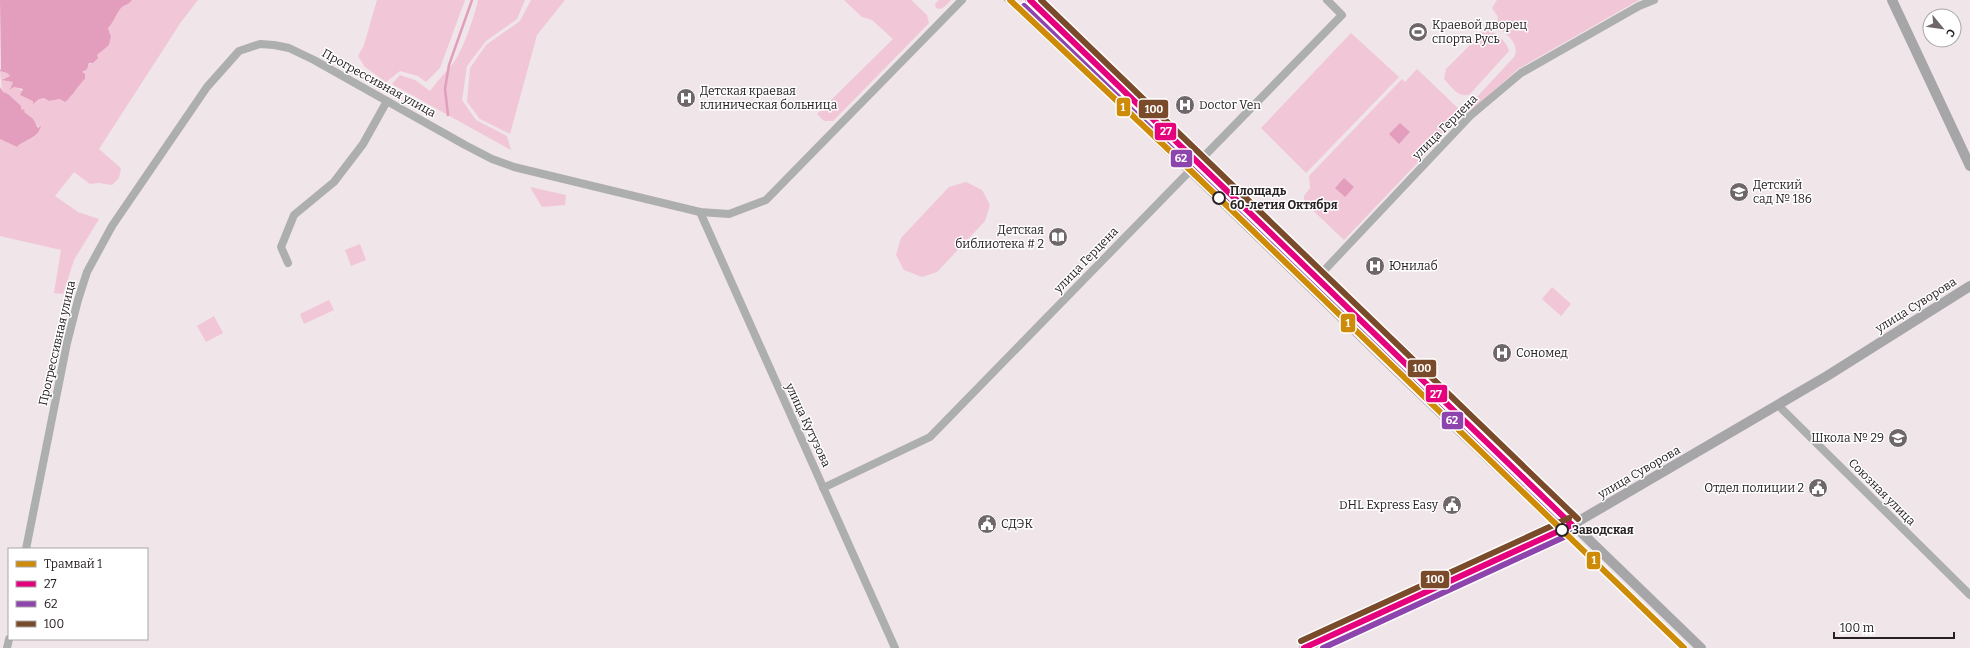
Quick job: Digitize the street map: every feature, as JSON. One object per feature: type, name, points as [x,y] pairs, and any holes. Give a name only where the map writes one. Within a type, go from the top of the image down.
[{"type":"main road","points":[[1030,0],[1197,163],[1318,277],[1572,525],[1701,648]]},
{"type":"main road","points":[[1892,0],[1970,166]]},
{"type":"main road","name":"улица Суворова","points":[[1304,648],[1547,535],[1572,525],[1778,405],[1970,286]]},
{"type":"street","name":"Прогрессивная улица","points":[[26,548],[67,343],[86,272],[114,222],[207,86],[239,51],[260,44],[289,48],[314,60],[472,148],[514,167],[700,212],[729,214],[766,200],[962,0]]},
{"type":"street","name":"улица Герцена","points":[[823,488],[930,437],[1342,15],[1327,0]]},
{"type":"street","name":"улица Герцена","points":[[1318,277],[1470,116],[1515,78],[1639,6],[1654,0]]},
{"type":"street","points":[[288,263],[281,247],[294,215],[334,182],[363,144],[387,101]]},
{"type":"street","name":"улица Кутузова","points":[[700,212],[895,648]]},
{"type":"street","name":"Союзная улица","points":[[1778,405],[1970,595]]},
{"type":"shaded area","points":[[0,0],[132,0],[119,10],[108,28],[111,37],[109,45],[97,55],[98,58],[93,63],[89,63],[87,69],[82,72],[85,74],[85,79],[68,100],[65,102],[60,99],[49,101],[44,98],[39,99],[33,104],[33,101],[20,95],[23,89],[14,87],[10,90],[13,82],[2,80],[10,76],[7,73],[0,71]]},
{"type":"shaded area","points":[[132,0],[198,0],[181,22],[99,149],[121,168],[119,178],[112,185],[99,183],[90,184],[74,172],[55,196],[78,212],[99,219],[74,260],[63,294],[54,293],[61,250],[0,236],[0,139],[17,147],[37,135],[40,128],[23,112],[25,110],[21,109],[2,91],[0,71],[7,73],[10,77],[3,79],[14,82],[11,90],[14,87],[33,96],[44,98],[49,101],[71,97],[76,87],[85,79],[82,73],[102,50],[109,45],[111,37],[108,28],[121,8]]},
{"type":"shaded area","points":[[377,0],[465,0],[440,68],[426,82],[418,76],[400,71],[386,82],[365,67],[358,56],[364,45]]},
{"type":"shaded area","points":[[478,0],[525,0],[517,19],[486,41],[467,66],[462,100],[476,120],[507,136],[511,150],[392,84],[400,75],[415,80],[430,91],[457,57],[468,32]]},
{"type":"shaded area","points":[[531,0],[565,0],[537,35],[510,134],[480,119],[467,102],[470,68],[486,45],[520,21]]},
{"type":"shaded area","points":[[844,0],[911,0],[927,15],[929,23],[833,121],[824,121],[817,114],[893,39],[872,20],[862,17]]},
{"type":"shaded area","points":[[939,0],[951,0],[945,7],[938,9],[936,8],[935,4]]},
{"type":"shaded area","points":[[1497,0],[1639,0],[1518,69],[1470,112],[1477,97],[1514,57],[1516,52],[1516,48],[1512,40],[1497,26],[1498,17],[1492,8]]},
{"type":"shaded area","points":[[1488,30],[1501,38],[1509,51],[1470,94],[1459,94],[1444,79],[1446,69],[1484,31]]},
{"type":"shaded area","points":[[1351,33],[1399,77],[1306,173],[1261,128]]},
{"type":"shaded area","points":[[1417,69],[1464,114],[1344,240],[1304,202],[1304,196],[1310,188],[1309,176],[1402,79],[1405,82]]},
{"type":"shaded area","points":[[0,87],[3,92],[8,94],[21,106],[21,109],[25,110],[24,112],[33,119],[38,128],[41,126],[37,134],[17,147],[0,139]]},
{"type":"shaded area","points":[[1400,123],[1410,132],[1399,144],[1389,134]]},
{"type":"shaded area","points":[[1344,178],[1354,187],[1345,197],[1335,188]]},
{"type":"shaded area","points":[[966,182],[982,190],[990,205],[985,221],[937,272],[922,277],[904,270],[896,255],[901,238],[949,187]]},
{"type":"shaded area","points":[[530,187],[566,195],[565,205],[542,207]]},
{"type":"shaded area","points":[[360,244],[366,260],[351,266],[345,250]]},
{"type":"shaded area","points":[[1552,287],[1571,304],[1561,316],[1542,299]]},
{"type":"shaded area","points":[[329,300],[334,310],[304,324],[300,314]]},
{"type":"shaded area","points":[[214,316],[223,333],[206,342],[197,326]]},
{"type":"waterway","points":[[448,115],[445,89],[449,65],[472,0]]},
{"type":"tram line","points":[[1004,0],[1139,127],[1391,372],[1680,648]]},
{"type":"tram line","name":"1","points":[[1010,0],[1190,170],[1684,648]]},
{"type":"transit line","name":"27","points":[[1030,0],[1572,525]]},
{"type":"transit line","name":"100","points":[[1041,0],[1578,519]]},
{"type":"transit line","name":"62","points":[[1024,6],[1566,531]]},
{"type":"transit line","name":"100","points":[[1301,641],[1569,518]]},
{"type":"transit line","name":"27","points":[[1304,648],[1572,525]]},
{"type":"transit line","name":"62","points":[[1323,648],[1575,532]]},
{"type":"place","name":"Краевой дворец спорта Русь","points":[[1418,32]]},
{"type":"place","name":"Детская краевая клиническая больница","points":[[686,98]]},
{"type":"place","name":"Doctor Ven","points":[[1185,105]]},
{"type":"place","name":"Детский сад № 186","points":[[1739,192]]},
{"type":"place","name":"Площадь 60-летия Октября","points":[[1219,198]]},
{"type":"place","name":"Детская библиотека # 2","points":[[1058,237]]},
{"type":"place","name":"Юнилаб","points":[[1375,266]]},
{"type":"place","name":"Сономед","points":[[1502,353]]},
{"type":"place","name":"Школа № 29","points":[[1898,438]]},
{"type":"place","name":"Отдел полиции 2","points":[[1818,488]]},
{"type":"place","name":"DHL Express Easy","points":[[1452,505]]},
{"type":"place","name":"СДЭК","points":[[987,524]]},
{"type":"place","name":"Заводская","points":[[1562,530]]}]
